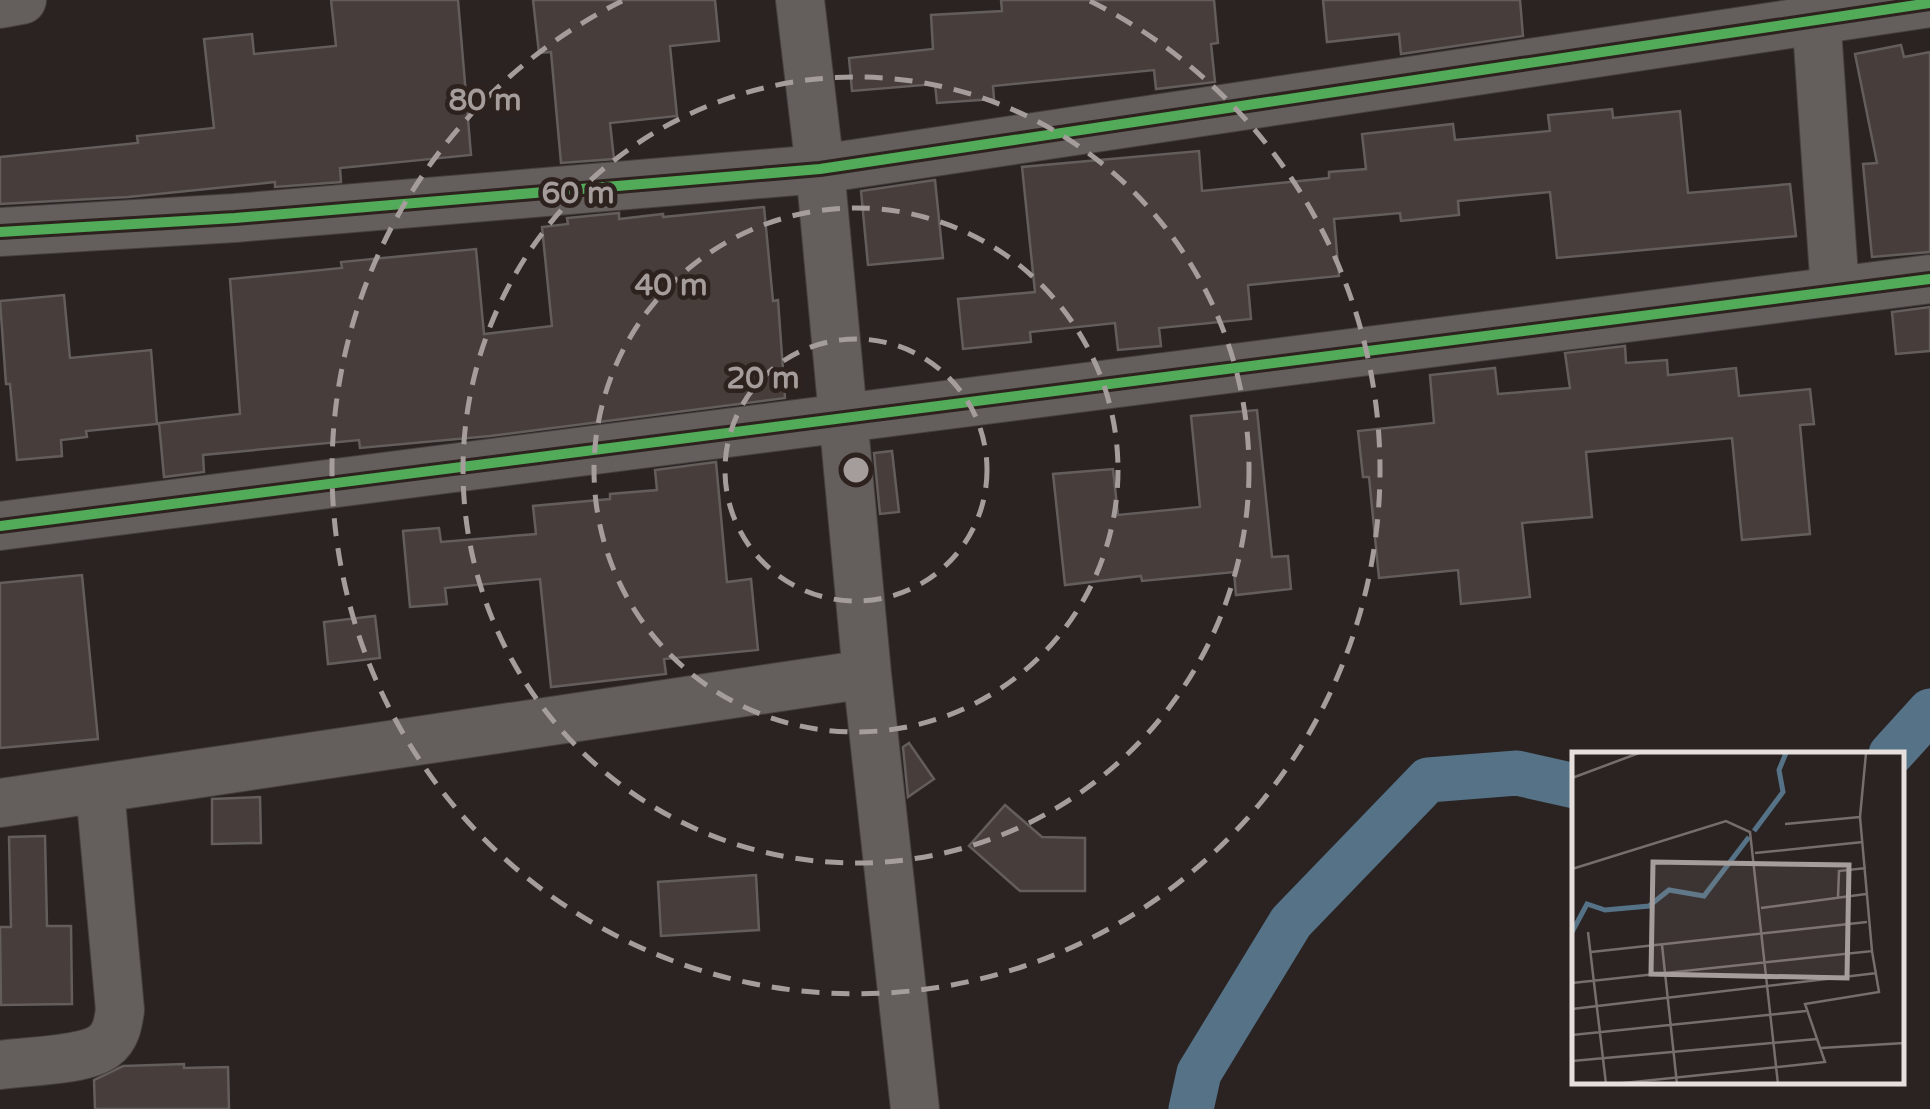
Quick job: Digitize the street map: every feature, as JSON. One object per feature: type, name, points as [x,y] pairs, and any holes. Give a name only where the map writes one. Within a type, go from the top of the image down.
[{"type":"street","points":[[0,4],[22,0]]},
{"type":"street","points":[[800,0],[820,169],[867,674],[916,1109]]},
{"type":"street","points":[[0,232],[235,218],[820,169],[1816,9],[1930,3]]},
{"type":"street","points":[[1816,9],[1834,290]]},
{"type":"street","points":[[0,526],[1930,278]]},
{"type":"street","points":[[0,803],[867,674]]},
{"type":"street","points":[[0,1065],[80,1055],[103,1047],[116,1032],[120,1010],[100,790]]},
{"type":"building","points":[[331,0],[458,0],[471,155],[340,168],[341,182],[275,187],[275,182],[128,197],[0,204],[0,157],[138,143],[137,136],[214,128],[204,39],[252,34],[254,54],[336,46]]},
{"type":"building","points":[[533,0],[715,0],[719,41],[670,46],[677,116],[610,123],[614,159],[561,163],[551,52],[539,53]]},
{"type":"building","points":[[1001,0],[1214,0],[1218,43],[1211,44],[1215,82],[1156,89],[1154,70],[993,86],[994,99],[937,103],[935,84],[852,91],[849,58],[933,49],[931,15],[1002,11]]},
{"type":"building","points":[[1323,0],[1520,0],[1523,36],[1401,54],[1399,34],[1327,42]]},
{"type":"building","points":[[1901,45],[1904,57],[1930,52],[1930,252],[1872,257],[1863,164],[1877,163],[1855,54]]},
{"type":"building","points":[[1612,109],[1613,118],[1680,111],[1688,193],[1790,184],[1796,236],[1557,258],[1550,192],[1458,201],[1459,215],[1401,221],[1400,213],[1334,219],[1339,276],[1248,285],[1251,319],[1159,328],[1161,346],[1118,350],[1115,323],[1030,332],[1031,342],[963,349],[958,299],[1035,292],[1022,167],[1199,151],[1202,191],[1329,178],[1329,172],[1366,169],[1362,134],[1453,124],[1455,140],[1550,131],[1548,115]]},
{"type":"building","points":[[935,180],[943,258],[868,265],[861,191]]},
{"type":"building","points":[[764,207],[773,301],[778,300],[785,398],[490,436],[360,448],[359,440],[203,455],[204,472],[164,477],[159,423],[240,414],[230,279],[342,268],[341,262],[476,249],[484,334],[552,326],[542,227],[568,224],[567,218],[619,213],[619,219]]},
{"type":"building","points":[[64,295],[70,358],[151,350],[157,424],[86,431],[87,437],[61,440],[62,456],[17,460],[0,301]]},
{"type":"building","points":[[1930,307],[1930,351],[1896,354],[1892,312]]},
{"type":"building","points":[[1625,346],[1626,363],[1667,360],[1668,375],[1736,368],[1739,396],[1810,389],[1814,424],[1800,425],[1810,534],[1742,540],[1732,438],[1586,452],[1592,517],[1522,523],[1530,597],[1461,604],[1458,570],[1379,578],[1369,477],[1363,477],[1358,431],[1434,423],[1430,375],[1495,368],[1498,394],[1570,388],[1565,353]]},
{"type":"building","points":[[1257,410],[1272,557],[1288,556],[1291,589],[1236,595],[1234,572],[1142,581],[1141,576],[1065,585],[1053,474],[1113,469],[1118,515],[1200,507],[1191,416]]},
{"type":"building","points":[[892,451],[899,512],[880,514],[874,453]]},
{"type":"building","points":[[716,462],[727,582],[751,579],[758,650],[664,659],[666,674],[551,687],[540,579],[445,588],[447,604],[410,607],[403,531],[439,528],[441,542],[536,534],[533,506],[657,490],[655,470]]},
{"type":"building","points":[[82,575],[98,739],[0,748],[0,583]]},
{"type":"building","points":[[375,616],[380,658],[328,664],[324,622]]},
{"type":"building","points":[[909,743],[934,779],[908,797],[903,747]]},
{"type":"building","points":[[260,797],[261,843],[212,844],[212,799]]},
{"type":"building","points":[[1005,805],[1042,837],[1085,838],[1085,891],[1020,891],[969,846]]},
{"type":"building","points":[[45,836],[47,926],[71,926],[72,1004],[1,1005],[0,927],[11,927],[9,837]]},
{"type":"building","points":[[756,875],[759,930],[661,936],[658,882]]},
{"type":"building","points":[[184,1064],[184,1068],[228,1067],[229,1109],[95,1109],[94,1080],[123,1066]]},
{"type":"waterway","points":[[1893,752],[1930,711]]},
{"type":"waterway","points":[[1191,1109],[1199,1073],[1291,922],[1428,780],[1517,773],[1572,785]]},
{"type":"cycle path","points":[[0,232],[235,218],[820,169],[1930,3]]},
{"type":"cycle path","points":[[0,526],[1930,279]]}]
